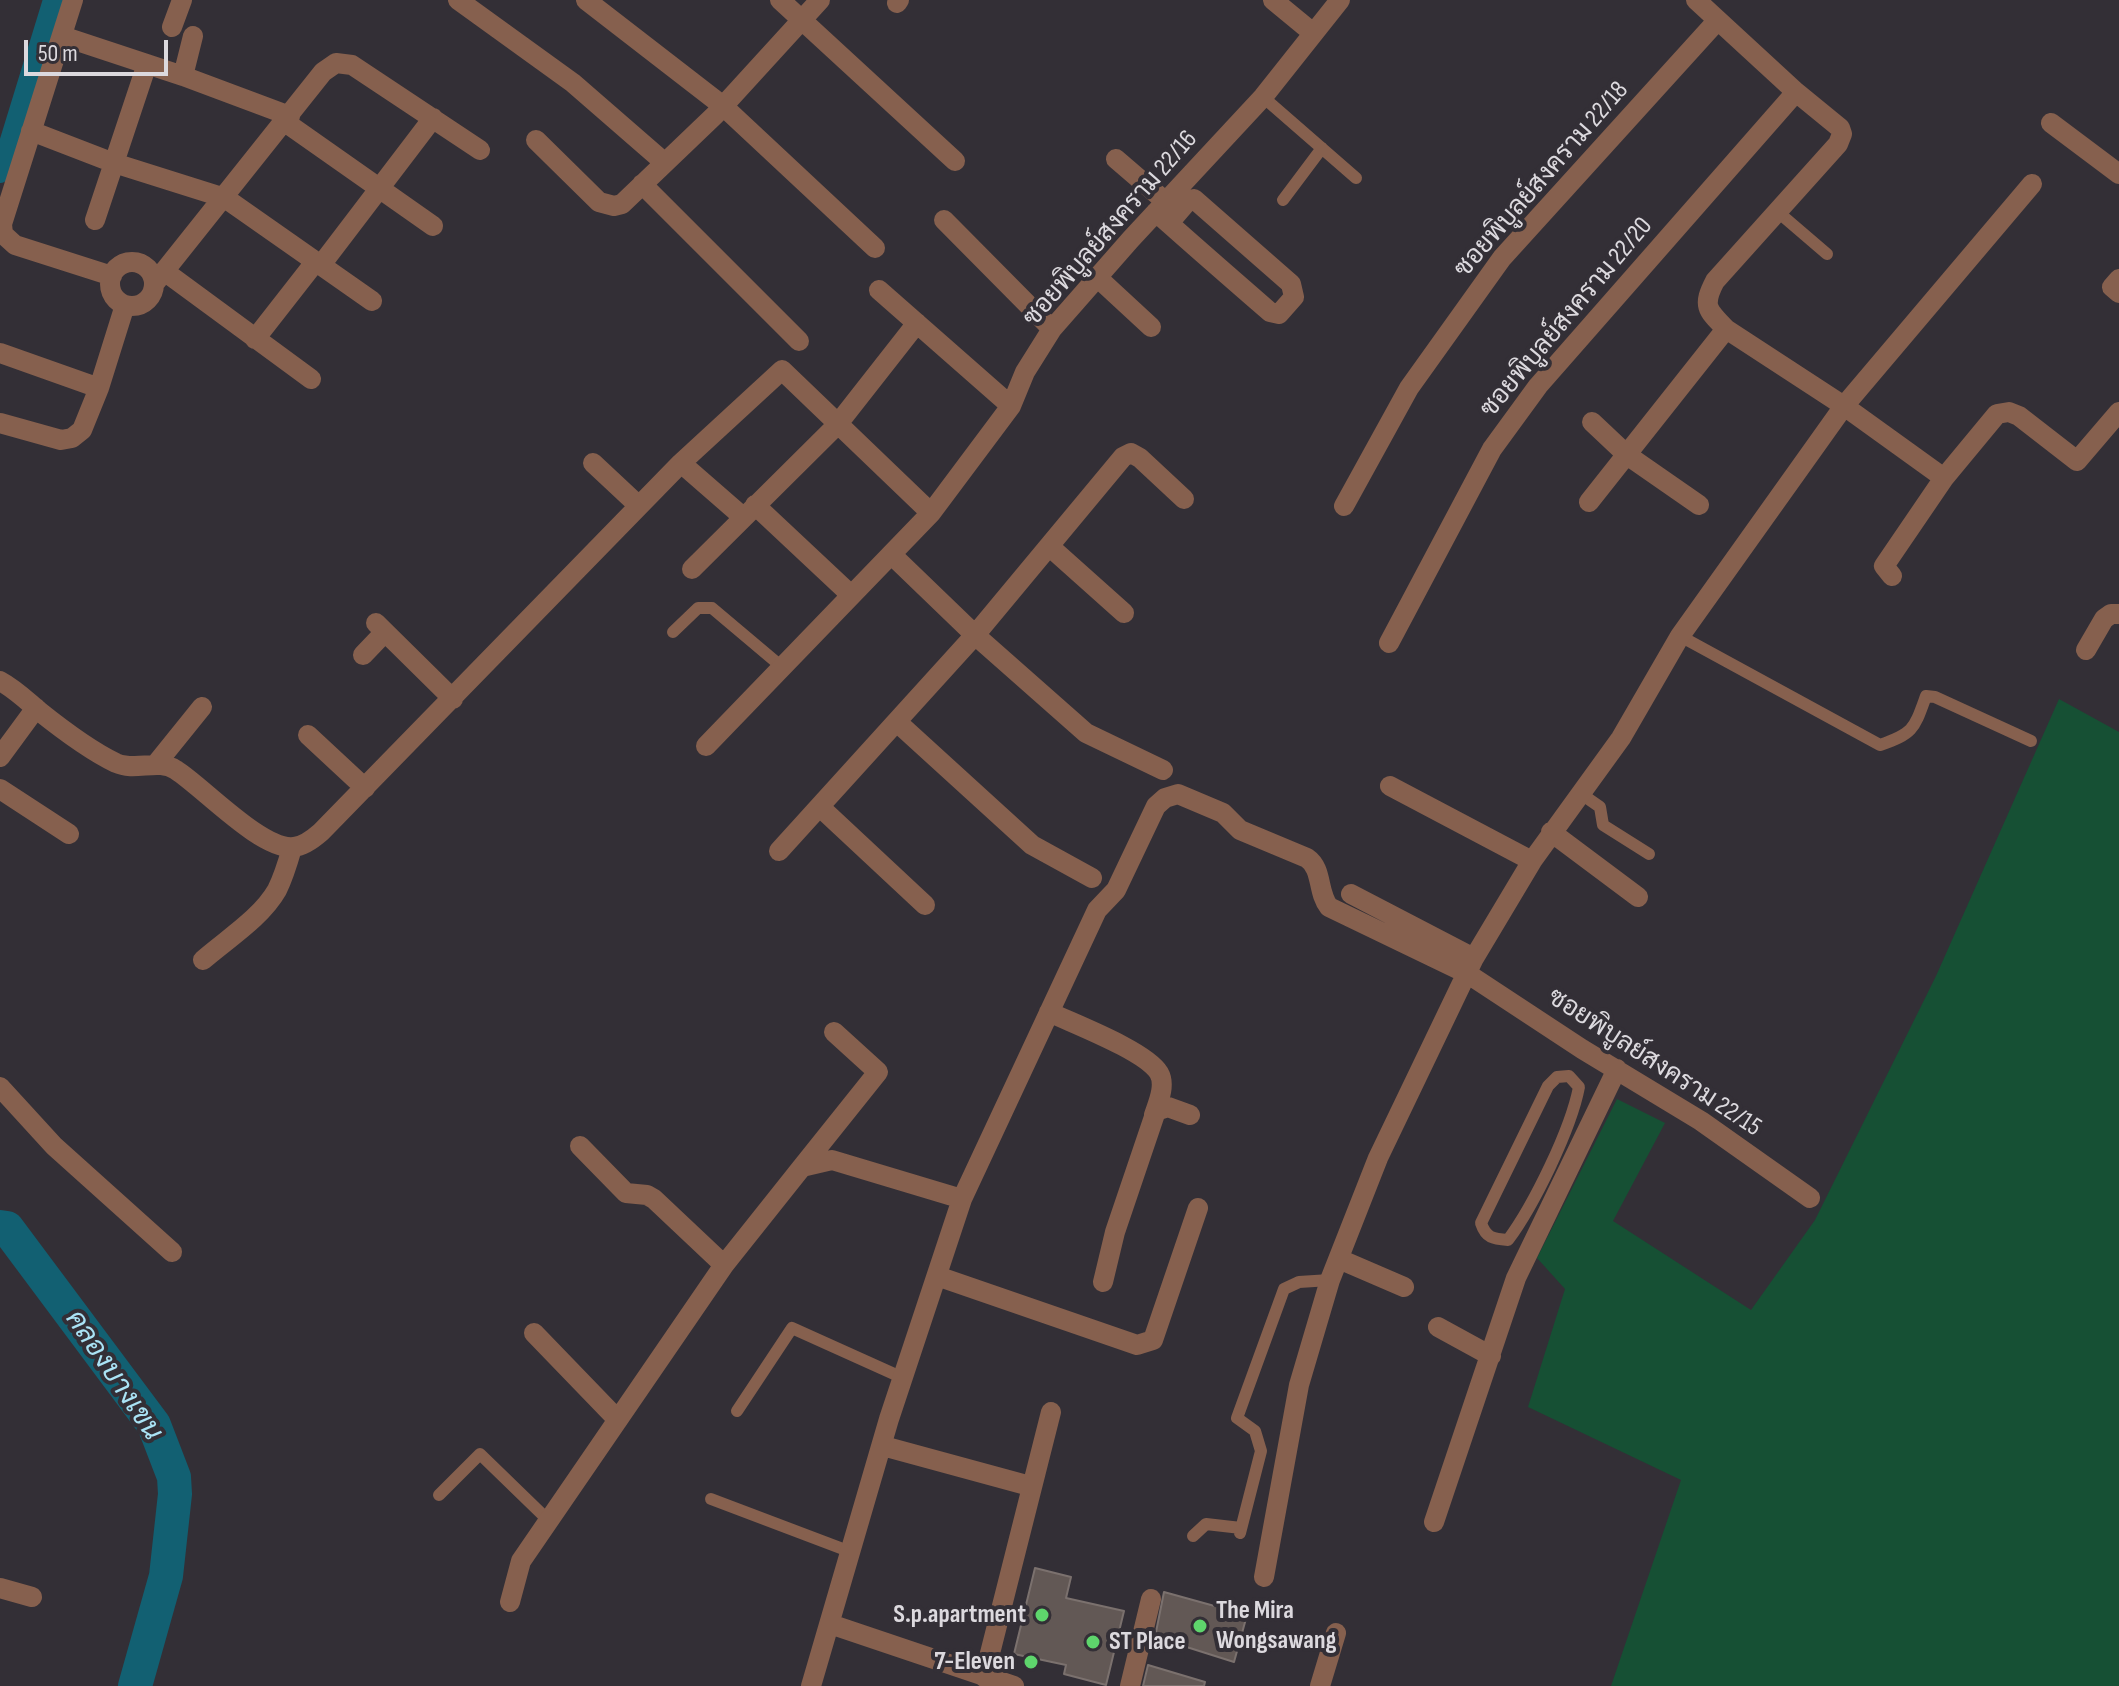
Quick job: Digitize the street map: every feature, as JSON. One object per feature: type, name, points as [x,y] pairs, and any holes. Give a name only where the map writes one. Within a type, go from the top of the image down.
[{"type":"street","points":[[73,0],[2,224],[3,234],[15,245],[112,276]]},
{"type":"street","points":[[172,27],[182,0]]},
{"type":"street","points":[[586,0],[723,106],[875,248]]},
{"type":"street","points":[[780,0],[955,161]]},
{"type":"street","points":[[536,140],[599,202],[614,206],[622,204],[723,106],[820,0]]},
{"type":"street","points":[[1273,0],[1313,33]]},
{"type":"street","name":"ซอยพิบูลย์สงคราม 22/16","points":[[706,746],[931,513],[1011,406],[1025,372],[1052,329],[1164,212],[1263,97],[1340,0]]},
{"type":"street","points":[[461,1],[573,83],[665,163]]},
{"type":"street","points":[[1698,1],[1796,92],[1840,128],[1842,134],[1838,144],[1715,281],[1707,296],[1707,305],[1726,329],[1844,406],[1944,478]]},
{"type":"street","name":"ซอยพิบูลย์สงคราม 22/18","points":[[1344,506],[1409,388],[1502,258],[1717,21]]},
{"type":"street","points":[[62,36],[183,76],[288,119],[433,226]]},
{"type":"street","points":[[183,76],[193,36]]},
{"type":"street","points":[[311,379],[255,339],[159,277],[148,268],[132,262],[124,263],[112,276],[112,293],[125,305],[142,304],[153,292],[159,277],[323,72],[336,63],[352,65],[480,150]]},
{"type":"street","points":[[95,220],[147,64]]},
{"type":"street","name":"ซอยพิบูลย์สงคราม 22/20","points":[[1389,643],[1492,449],[1538,386],[1796,92]]},
{"type":"street","points":[[255,339],[379,189],[433,118]]},
{"type":"street","points":[[2051,123],[2119,174]]},
{"type":"street","points":[[31,131],[114,163],[225,198],[372,301]]},
{"type":"street","points":[[1116,159],[1164,212],[1222,270],[1270,312],[1279,314],[1294,297],[1291,284],[1194,199],[1164,212]]},
{"type":"street","points":[[642,184],[799,341]]},
{"type":"street","points":[[1264,1577],[1299,1385],[1330,1280],[1378,1158],[1471,966],[1551,832],[1621,738],[1680,636],[1844,406],[2032,184]]},
{"type":"street","points":[[944,220],[1052,329]]},
{"type":"street","points":[[1222,270],[1245,244]]},
{"type":"street","points":[[1098,278],[1151,327]]},
{"type":"street","points":[[2119,279],[2112,287],[2119,293]]},
{"type":"street","points":[[879,290],[1011,406]]},
{"type":"street","points":[[0,423],[49,437],[72,438],[82,430],[99,388],[125,305]]},
{"type":"street","points":[[692,569],[837,425],[917,323]]},
{"type":"street","points":[[1589,502],[1726,329]]},
{"type":"street","points":[[0,353],[99,388]]},
{"type":"street","points":[[0,681],[115,763],[132,767],[156,764],[174,768],[245,826],[272,842],[292,848],[312,839],[365,788],[681,463],[782,370],[931,513]]},
{"type":"street","points":[[1892,576],[1884,566],[1944,478],[1997,414],[2009,412],[2019,416],[2077,461],[2119,412]]},
{"type":"street","points":[[1592,422],[1627,455],[1699,505]]},
{"type":"street","points":[[779,851],[975,635],[1123,457],[1131,453],[1140,458],[1184,499]]},
{"type":"street","points":[[593,463],[639,506]]},
{"type":"street","points":[[681,463],[749,511],[851,595]]},
{"type":"street","points":[[1049,546],[1124,613]]},
{"type":"street","points":[[892,555],[975,635],[1086,733],[1163,770]]},
{"type":"street","points":[[2086,650],[2104,619],[2111,614],[2119,614]]},
{"type":"street","points":[[363,655],[380,628],[453,699]]},
{"type":"street","points":[[156,764],[202,707]]},
{"type":"street","points":[[0,757],[36,708]]},
{"type":"street","points":[[897,722],[1032,845],[1092,878]]},
{"type":"street","points":[[308,735],[365,788]]},
{"type":"street","points":[[1390,786],[1532,861]]},
{"type":"street","points":[[0,789],[69,834]]},
{"type":"street","points":[[811,1686],[903,1378],[962,1199],[1097,910],[1116,890],[1156,806],[1165,798],[1178,794],[1223,813],[1240,830],[1313,862],[1322,898],[1329,907],[1471,966]]},
{"type":"street","points":[[820,807],[925,905]]},
{"type":"street","points":[[1551,832],[1638,897]]},
{"type":"street","points":[[203,960],[240,929],[275,893],[292,848]]},
{"type":"street","points":[[1351,894],[1471,966]]},
{"type":"street","name":"ซอยพิบูลย์สงคราม 22/15","points":[[1471,966],[1582,1049],[1701,1121],[1810,1198]]},
{"type":"street","points":[[1049,1012],[1125,1048],[1144,1059],[1160,1074],[1162,1091],[1115,1232],[1103,1282]]},
{"type":"street","points":[[510,1602],[521,1561],[724,1265],[878,1072],[834,1032]]},
{"type":"street","points":[[1434,1522],[1516,1278],[1617,1069]]},
{"type":"street","points":[[0,1087],[54,1146],[172,1252]]},
{"type":"street","points":[[1154,1115],[1156,1111],[1168,1107],[1190,1115]]},
{"type":"street","points":[[580,1146],[626,1193],[647,1195],[654,1199],[724,1265]]},
{"type":"street","points":[[802,1167],[832,1160],[962,1199]]},
{"type":"street","points":[[937,1276],[1137,1345],[1153,1340],[1198,1208]]},
{"type":"street","points":[[1339,1259],[1404,1287]]},
{"type":"street","points":[[1438,1327],[1491,1356]]},
{"type":"street","points":[[534,1333],[618,1420]]},
{"type":"street","points":[[984,1677],[1051,1412]]},
{"type":"street","points":[[883,1446],[1030,1486]]},
{"type":"street","points":[[0,1588],[32,1597]]},
{"type":"street","points":[[1130,1686],[1151,1599]]},
{"type":"street","points":[[830,1624],[1014,1686]]},
{"type":"street","points":[[1320,1686],[1336,1633]]},
{"type":"lane","points":[[1263,97],[1356,178]]},
{"type":"lane","points":[[1283,200],[1322,148]]},
{"type":"lane","points":[[1778,212],[1827,254]]},
{"type":"lane","points":[[673,632],[698,608],[712,608],[782,667]]},
{"type":"lane","points":[[1680,636],[1880,745],[1901,738],[1914,728],[1926,696],[1935,697],[2031,741]]},
{"type":"lane","points":[[1580,793],[1600,807],[1603,825],[1649,854]]},
{"type":"lane","points":[[1569,1076],[1582,1049]]},
{"type":"lane","points":[[1569,1076],[1579,1087],[1571,1120],[1521,1222],[1508,1240],[1494,1239],[1485,1234],[1481,1223],[1548,1086],[1557,1077],[1569,1076]]},
{"type":"lane","points":[[1193,1536],[1206,1524],[1240,1530],[1261,1451],[1255,1431],[1237,1418],[1260,1351],[1284,1289],[1299,1282],[1330,1280]]},
{"type":"lane","points":[[737,1411],[792,1328],[903,1378]]},
{"type":"lane","points":[[439,1495],[480,1454],[548,1520]]},
{"type":"lane","points":[[711,1499],[851,1552]]},
{"type":"green space","points":[[2059,699],[2119,732],[2119,1686],[1611,1686],[1681,1480],[1528,1407],[1565,1289],[1537,1258],[1617,1099],[1665,1123],[1613,1221],[1751,1310],[1815,1220],[1936,976]]},
{"type":"building","points":[[1035,1568],[1071,1577],[1066,1598],[1124,1611],[1106,1685],[1064,1674],[1066,1665],[1014,1654]]},
{"type":"building","name":"The Mira Wongsawang","points":[[1164,1592],[1247,1615],[1234,1662],[1155,1637]]},
{"type":"building","points":[[1148,1665],[1205,1682],[1204,1686],[1143,1686]]},
{"type":"waterway","points":[[0,173],[53,0]]},
{"type":"waterway","name":"คลองบางเขน","points":[[0,1227],[7,1228],[154,1425],[174,1477],[166,1576],[135,1686]]},
{"type":"place","name":"S.p.apartment","points":[[1042,1615]]},
{"type":"place","name":"The Mira Wongsawang","points":[[1200,1626]]},
{"type":"place","name":"ST Place","points":[[1093,1642]]},
{"type":"place","name":"7-Eleven","points":[[1031,1662]]}]
